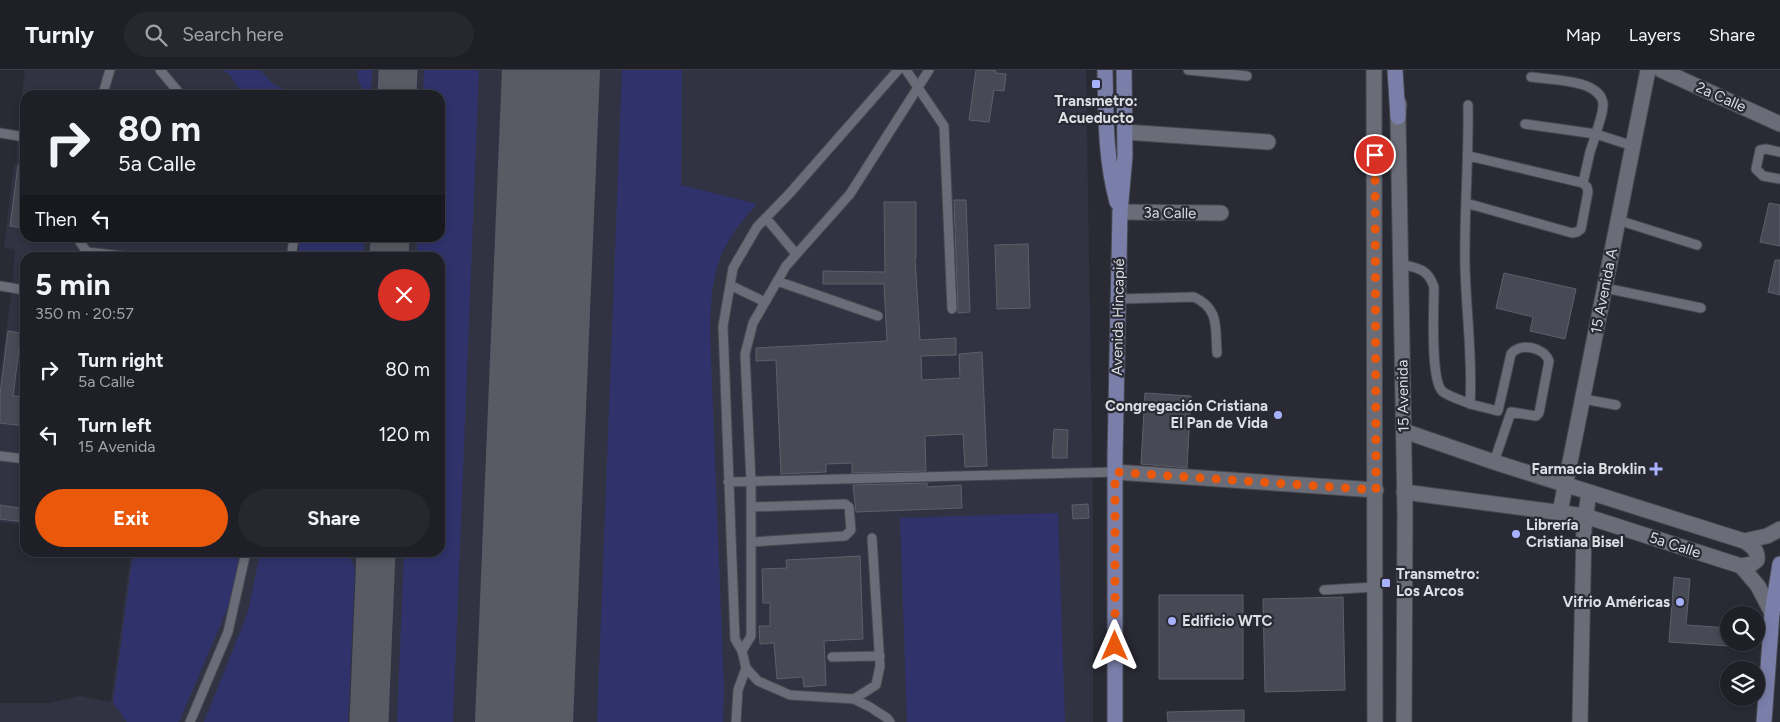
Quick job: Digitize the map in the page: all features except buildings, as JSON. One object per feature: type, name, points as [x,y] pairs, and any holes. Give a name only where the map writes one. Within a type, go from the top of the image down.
[{"type":"main road","name":"Avenida Hincapié","points":[[1105,70],[1107,152],[1110,177],[1120,212]]},
{"type":"main road","name":"Avenida Hincapié","points":[[1115,722],[1115,472],[1120,212],[1125,156],[1124,70]]},
{"type":"main road","points":[[1395,70],[1398,117]]},
{"type":"main road","points":[[1764,722],[1772,619],[1780,564]]},
{"type":"main road","points":[[1772,619],[1780,586]]},
{"type":"street","name":"15 Avenida","points":[[1374,70],[1375,722]]},
{"type":"street","name":"15 Avenida","points":[[1402,70],[1398,117],[1404,431],[1404,722]]},
{"type":"street","name":"15 Avenida A","points":[[1560,512],[1648,70]]},
{"type":"street","name":"2a Calle","points":[[1661,70],[1780,124]]},
{"type":"street","points":[[1124,132],[1268,142]]},
{"type":"street","name":"3a Calle","points":[[1120,212],[1221,213]]},
{"type":"street","name":"5a Calle","points":[[1404,431],[1494,462],[1744,541]]},
{"type":"street","points":[[1115,472],[1376,490]]},
{"type":"street","name":"5a Calle","points":[[1404,492],[1585,516],[1741,566]]},
{"type":"street","points":[[1580,722],[1585,516],[1589,492]]},
{"type":"street","points":[[1744,541],[1767,536],[1780,529]]},
{"type":"street","points":[[1741,566],[1752,564],[1757,560],[1755,550],[1744,541]]},
{"type":"street","points":[[1741,566],[1758,586],[1772,619]]},
{"type":"lane","points":[[104,90],[110,70]]},
{"type":"lane","points":[[160,70],[177,90]]},
{"type":"lane","points":[[890,722],[870,707],[854,699],[790,695],[758,681],[746,668],[742,651],[735,639],[723,326],[733,268],[758,227],[898,70]]},
{"type":"lane","points":[[906,70],[944,126],[952,308]]},
{"type":"lane","points":[[742,651],[751,636],[751,482],[745,354],[752,323],[786,266],[850,194],[929,70]]},
{"type":"lane","points":[[1188,70],[1247,76]]},
{"type":"lane","points":[[1531,77],[1588,85],[1598,93],[1603,104],[1582,183]]},
{"type":"lane","points":[[1468,105],[1465,266],[1470,404]]},
{"type":"lane","points":[[1525,124],[1596,134],[1633,146]]},
{"type":"lane","points":[[0,133],[20,136]]},
{"type":"lane","points":[[1780,152],[1766,149],[1760,150],[1756,169],[1763,176],[1780,179]]},
{"type":"lane","points":[[1466,203],[1572,233],[1581,229],[1588,192],[1587,187],[1582,183],[1468,156]]},
{"type":"lane","points":[[766,218],[796,254]]},
{"type":"lane","points":[[1618,220],[1697,245]]},
{"type":"lane","points":[[1401,264],[1420,268],[1431,278],[1434,288],[1435,366],[1439,386],[1443,392],[1470,404],[1498,411],[1532,417],[1536,416],[1539,413],[1549,361],[1547,355],[1542,350],[1521,347],[1515,349],[1511,354],[1498,411]]},
{"type":"lane","points":[[777,281],[878,316]]},
{"type":"lane","points":[[730,285],[765,302]]},
{"type":"lane","points":[[0,286],[20,289]]},
{"type":"lane","points":[[1605,288],[1701,308]]},
{"type":"lane","points":[[1118,299],[1194,297],[1204,302],[1214,314],[1217,353]]},
{"type":"lane","points":[[1583,399],[1616,405]]},
{"type":"lane","points":[[1494,462],[1511,412]]},
{"type":"lane","points":[[0,456],[20,458]]},
{"type":"lane","points":[[728,482],[1115,472]]},
{"type":"lane","points":[[751,507],[845,504],[849,507],[851,530],[846,536],[751,542]]},
{"type":"lane","points":[[854,699],[876,685],[880,666],[872,538]]},
{"type":"lane","points":[[190,722],[228,632],[245,557]]},
{"type":"lane","points":[[1324,590],[1375,587]]},
{"type":"lane","points":[[832,657],[880,656]]},
{"type":"lane","points":[[736,722],[738,690],[746,668]]},
{"type":"shaded area","points":[[25,70],[1086,70],[1093,509],[1093,722],[0,722],[0,703],[49,703],[80,696],[111,702],[130,557],[445,557],[445,252],[20,252],[20,524],[0,522],[0,375],[12,288],[15,249],[4,248],[14,163],[17,162],[17,136],[20,111],[20,242],[445,242],[445,90],[23,90]]},
{"type":"shaded area","points":[[222,70],[260,70],[274,85],[287,90],[240,90],[229,74]]},
{"type":"shaded area","points":[[357,70],[372,70],[371,90],[364,90],[359,83]]},
{"type":"shaded area","points":[[424,70],[479,70],[453,722],[397,722],[404,557],[445,557],[445,252],[417,252],[417,242],[445,242],[445,90],[423,90]]},
{"type":"shaded area","points":[[622,70],[682,70],[681,185],[757,204],[732,234],[724,249],[714,278],[712,294],[710,333],[724,689],[723,722],[597,722]]},
{"type":"shaded area","points":[[299,242],[364,242],[363,252],[298,252]]},
{"type":"shaded area","points":[[1058,513],[1065,722],[907,722],[900,518]]},
{"type":"shaded area","points":[[132,557],[241,557],[228,607],[179,722],[127,722],[113,703]]},
{"type":"shaded area","points":[[259,557],[350,557],[355,569],[348,722],[204,722],[248,612]]},
{"type":"taxiway","points":[[397,90],[398,70]]},
{"type":"taxiway","points":[[389,252],[390,242]]},
{"type":"taxiway","points":[[369,722],[376,557]]},
{"type":"runway","points":[[524,722],[551,70]]},
{"type":"place","name":"Transmetro: Acueducto","points":[[1096,84]]},
{"type":"place","name":"Congregación Cristiana El Pan de Vida","points":[[1278,415]]},
{"type":"place","name":"Farmacia Broklin","points":[[1656,469]]},
{"type":"place","name":"Librería Cristiana Bisel","points":[[1516,534]]},
{"type":"place","name":"Transmetro: Los Arcos","points":[[1386,583]]},
{"type":"place","name":"Vifrio Américas","points":[[1680,602]]},
{"type":"place","name":"Edificio WTC","points":[[1172,621]]},
{"type":"route","points":[[1115,646],[1115,472],[1376,490],[1375,155]]}]
